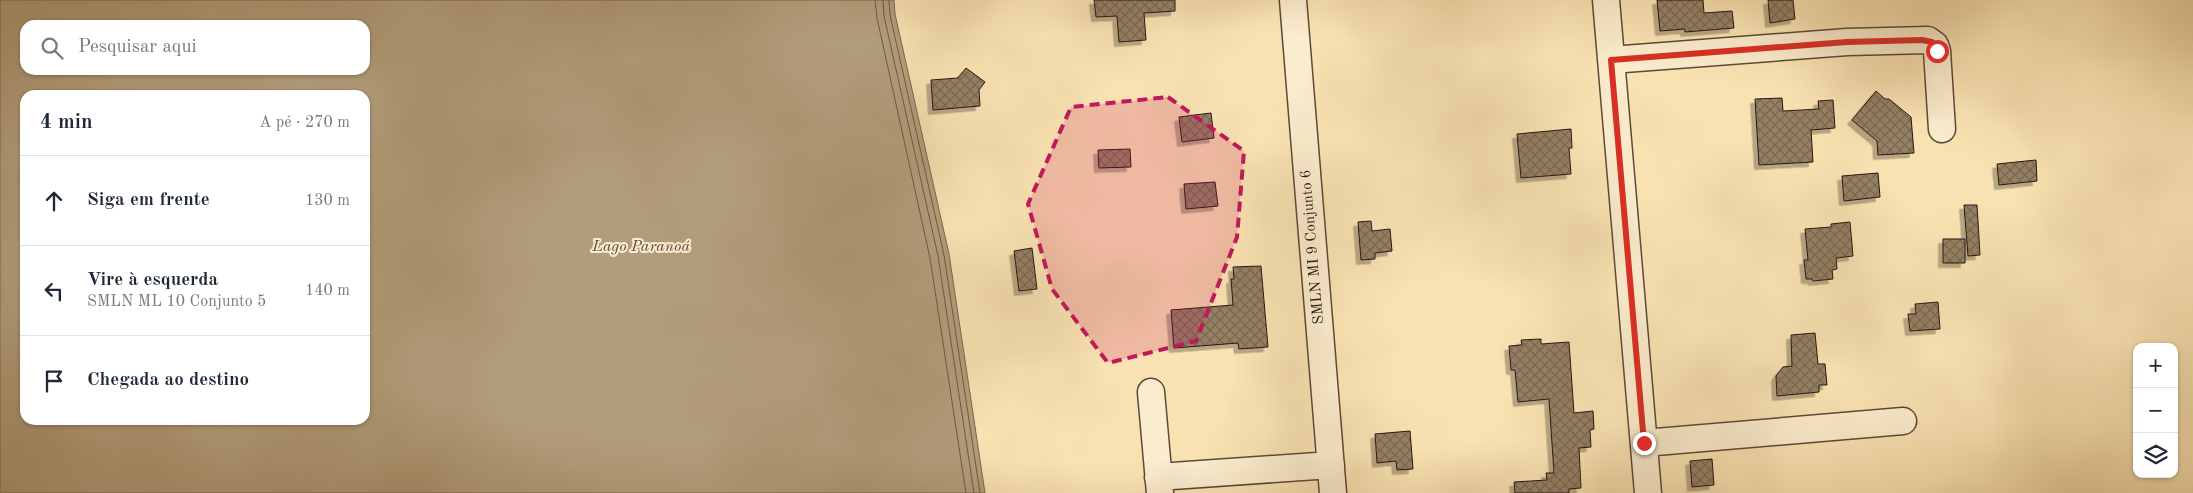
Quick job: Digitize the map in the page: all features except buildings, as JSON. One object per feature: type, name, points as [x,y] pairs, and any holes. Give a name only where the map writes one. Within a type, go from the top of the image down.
[{"type":"street","name":"SMLN MI 9 Conjunto 6","points":[[1293,0],[1333,493]]},
{"type":"street","points":[[1606,0],[1648,493]]},
{"type":"street","points":[[1611,60],[1847,42],[1928,40],[1935,45],[1937,51],[1942,129]]},
{"type":"street","points":[[1151,392],[1159,485],[1330,465]]},
{"type":"street","points":[[1644,443],[1903,421]]},
{"type":"highlighted area","points":[[1168,97],[1244,151],[1237,237],[1196,341],[1108,363],[1052,289],[1028,204],[1071,107]]},
{"type":"water","name":"Lago Paranoá","points":[[0,0],[894,0],[895,14],[949,254],[985,493],[0,493]]},
{"type":"route","points":[[1644,443],[1611,60],[1847,42],[1928,40],[1935,45],[1937,51]]}]
